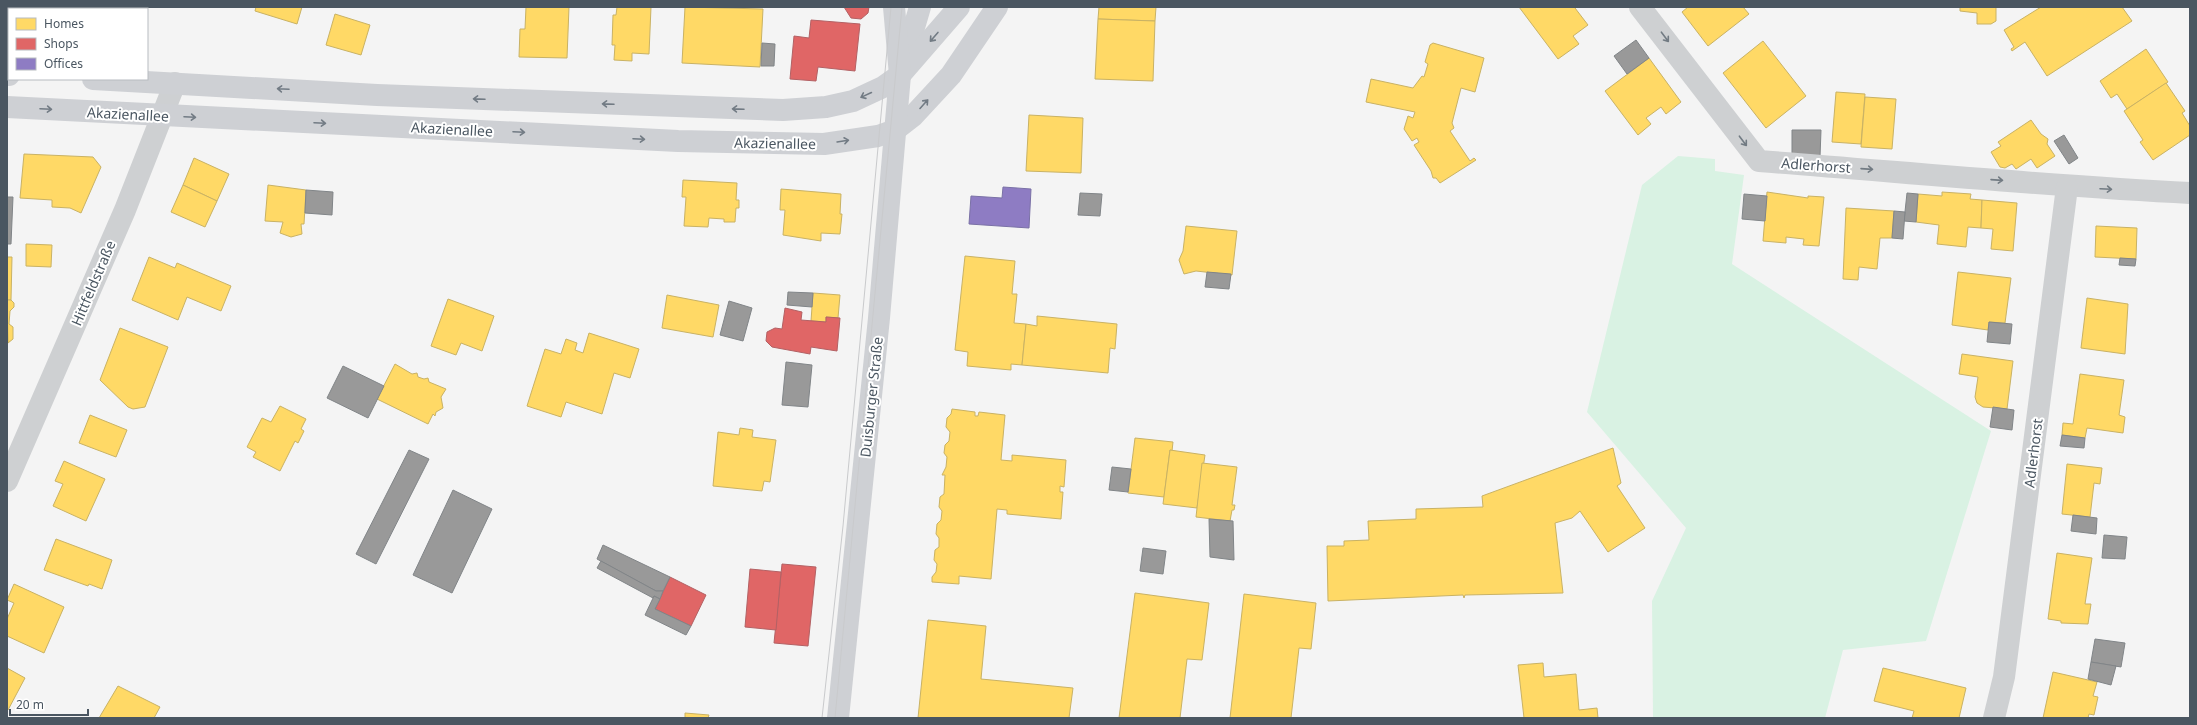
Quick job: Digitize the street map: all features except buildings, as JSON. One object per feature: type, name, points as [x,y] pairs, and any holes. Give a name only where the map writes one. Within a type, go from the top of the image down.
[{"type":"main road","name":"Duisburger Straße","points":[[838,718],[859,526],[900,75],[894,7]]},
{"type":"main road","name":"Duisburger Straße","points":[[900,75],[920,7]]},
{"type":"main road","points":[[114,80],[377,95],[783,110],[826,107],[853,100],[883,87],[900,75],[959,7]]},
{"type":"main road","name":"Akazienallee","points":[[7,107],[678,141],[824,144],[878,136],[895,130],[913,116],[952,75],[997,7]]},
{"type":"street","name":"Adlerhorst","points":[[1640,7],[1759,161],[2016,181],[2067,187],[2190,193]]},
{"type":"street","name":"Hittfeldstraße","points":[[7,481],[125,210],[175,83]]},
{"type":"street","name":"Adlerhorst","points":[[1994,718],[2004,677],[2067,187]]},
{"type":"green space","points":[[1678,156],[1715,159],[1715,171],[1744,175],[1732,264],[1991,431],[1926,641],[1843,650],[1825,718],[1653,718],[1652,601],[1686,528],[1587,412],[1642,185]]},
{"type":"tram line","points":[[822,718],[843,526],[891,7]]},
{"type":"tram line","points":[[835,718],[902,7]]}]
